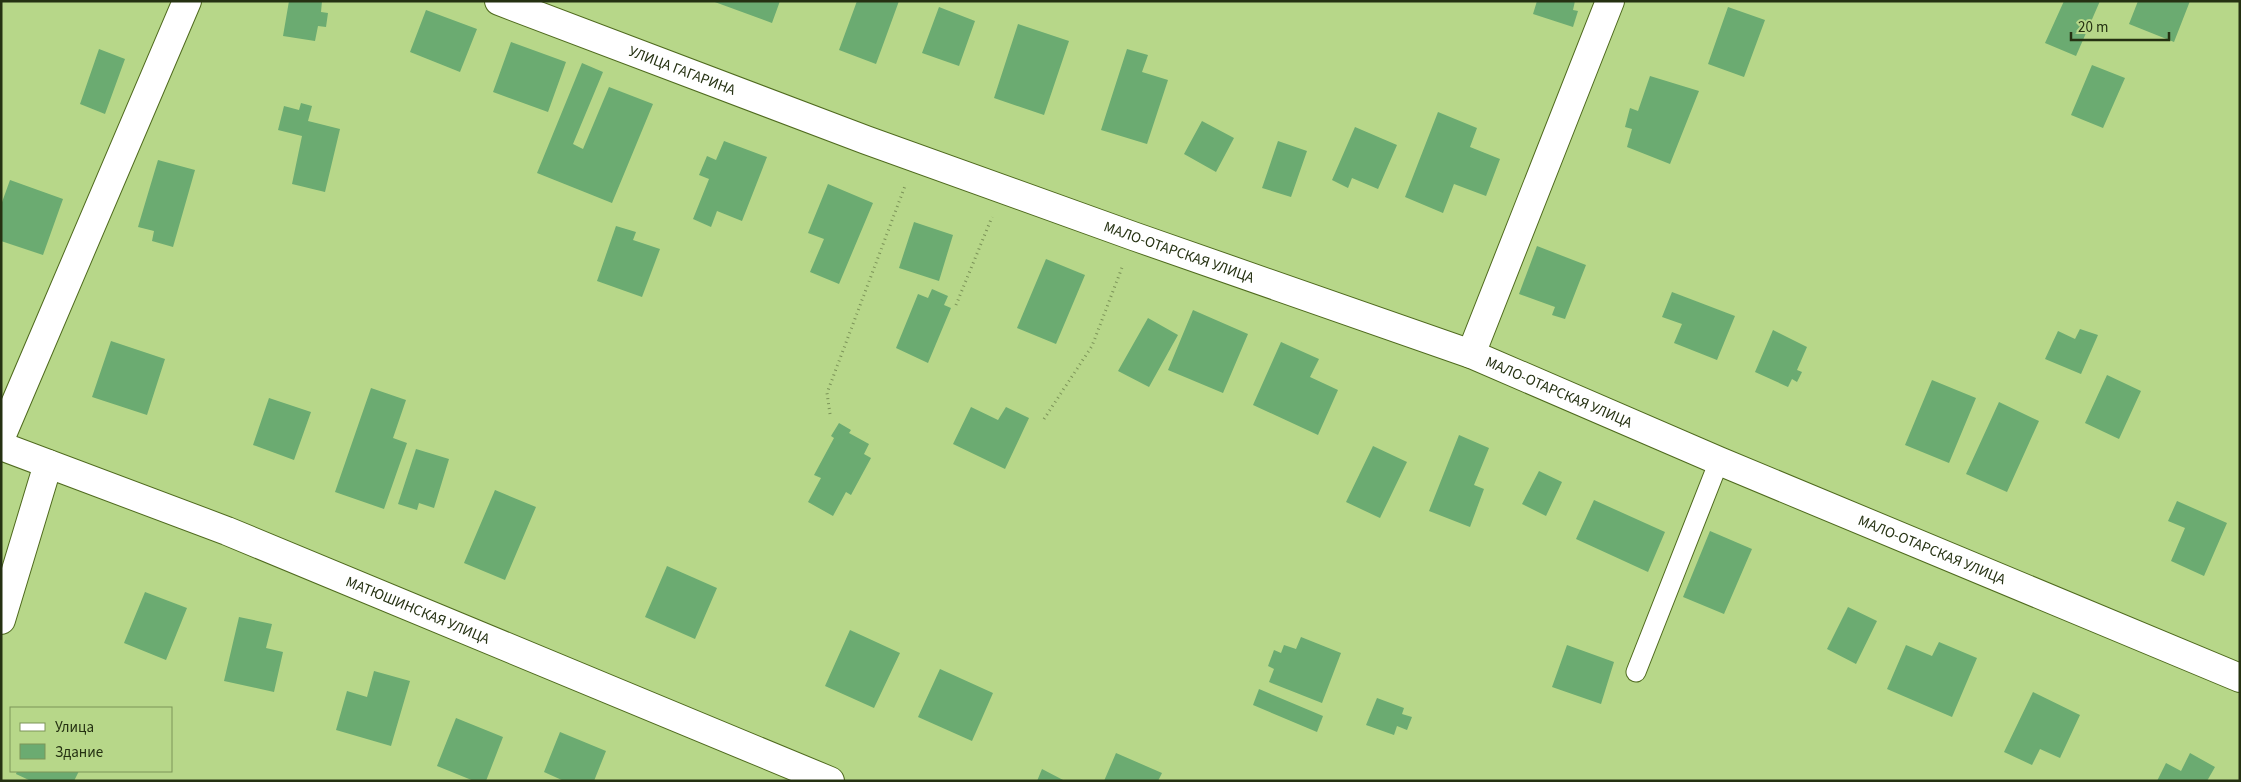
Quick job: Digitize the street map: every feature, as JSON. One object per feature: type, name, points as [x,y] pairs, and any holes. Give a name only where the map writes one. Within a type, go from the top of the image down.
[{"type":"street","points":[[1,437],[186,1]]},
{"type":"street","name":"УЛИЦА ГАГАРИНА","points":[[499,1],[866,140]]},
{"type":"street","points":[[1471,354],[1610,1]]},
{"type":"street","name":"МАЛО-ОТАРСКАЯ УЛИЦА","points":[[866,140],[1471,354],[1719,461],[2240,678]]},
{"type":"street","name":"МАТЮШИНСКАЯ УЛИЦА","points":[[1,446],[236,535],[830,781]]},
{"type":"street","points":[[1,620],[48,464]]},
{"type":"lane","points":[[1636,672],[1719,461]]},
{"type":"path","points":[[830,414],[827,393],[915,158]]},
{"type":"path","points":[[956,305],[1003,190]]},
{"type":"path","points":[[1044,419],[1092,346],[1133,236]]},
{"type":"building","points":[[289,1],[322,1],[321,12],[328,13],[326,27],[318,26],[315,41],[283,36]]},
{"type":"building","points":[[712,1],[780,1],[772,23]]},
{"type":"building","points":[[857,1],[899,1],[876,64],[839,50]]},
{"type":"building","points":[[1537,1],[1575,1],[1573,10],[1578,11],[1573,27],[1533,14]]},
{"type":"building","points":[[2064,1],[2100,1],[2076,56],[2045,43]]},
{"type":"building","points":[[2138,1],[2190,1],[2174,42],[2129,24]]},
{"type":"building","points":[[939,7],[975,21],[959,66],[922,53]]},
{"type":"building","points":[[1728,7],[1765,20],[1744,77],[1708,64]]},
{"type":"building","points":[[426,10],[477,29],[460,72],[410,52]]},
{"type":"building","points":[[1018,24],[1069,41],[1044,115],[994,98]]},
{"type":"building","points":[[511,42],[566,62],[548,112],[493,92]]},
{"type":"building","points":[[99,49],[125,59],[105,114],[80,104]]},
{"type":"building","points":[[1127,49],[1148,55],[1142,72],[1168,80],[1147,144],[1101,130]]},
{"type":"building","points":[[582,63],[603,72],[573,144],[583,149],[609,87],[653,104],[612,203],[537,173]]},
{"type":"building","points":[[2092,65],[2125,78],[2103,128],[2071,115]]},
{"type":"building","points":[[1650,76],[1699,91],[1670,164],[1627,147],[1632,129],[1625,127],[1630,108],[1638,111]]},
{"type":"building","points":[[301,103],[312,106],[308,121],[340,129],[325,192],[292,184],[302,136],[278,130],[284,106],[299,110]]},
{"type":"building","points":[[1438,112],[1477,128],[1470,147],[1500,159],[1486,196],[1454,184],[1443,213],[1405,197]]},
{"type":"building","points":[[1202,121],[1234,138],[1216,172],[1184,154]]},
{"type":"building","points":[[1355,127],[1397,145],[1378,189],[1352,178],[1348,188],[1332,180]]},
{"type":"building","points":[[724,141],[767,157],[742,221],[717,211],[711,227],[693,219],[709,179],[699,175],[707,156],[716,160]]},
{"type":"building","points":[[1278,141],[1307,151],[1291,197],[1262,188]]},
{"type":"building","points":[[158,160],[195,170],[173,247],[152,241],[154,231],[138,227]]},
{"type":"building","points":[[10,180],[63,199],[43,255],[1,241],[1,205]]},
{"type":"building","points":[[828,184],[873,203],[839,284],[810,272],[824,239],[808,233]]},
{"type":"building","points":[[914,222],[953,235],[939,281],[899,268]]},
{"type":"building","points":[[616,226],[636,232],[633,240],[660,249],[642,297],[597,281]]},
{"type":"building","points":[[1537,246],[1586,265],[1565,319],[1552,315],[1555,307],[1519,294]]},
{"type":"building","points":[[1046,259],[1085,275],[1056,344],[1017,328]]},
{"type":"building","points":[[932,289],[948,296],[944,305],[951,308],[928,363],[896,348],[918,294],[928,298]]},
{"type":"building","points":[[1672,292],[1735,316],[1717,360],[1674,343],[1682,324],[1662,317]]},
{"type":"building","points":[[1193,310],[1248,334],[1223,393],[1168,370]]},
{"type":"building","points":[[1148,318],[1178,335],[1149,387],[1118,371]]},
{"type":"building","points":[[2080,329],[2098,335],[2081,374],[2045,359],[2058,331],[2075,339]]},
{"type":"building","points":[[1773,330],[1807,347],[1797,370],[1802,372],[1797,382],[1792,379],[1788,387],[1755,372]]},
{"type":"building","points":[[111,341],[165,359],[147,415],[92,397]]},
{"type":"building","points":[[1281,342],[1319,359],[1310,377],[1338,390],[1318,435],[1253,405]]},
{"type":"building","points":[[2107,375],[2141,391],[2119,439],[2085,423]]},
{"type":"building","points":[[1932,380],[1976,398],[1949,463],[1905,445]]},
{"type":"building","points":[[371,388],[406,400],[393,438],[407,443],[384,509],[335,492]]},
{"type":"building","points":[[269,398],[311,412],[294,460],[253,445]]},
{"type":"building","points":[[1999,402],[2039,421],[2007,492],[1966,474]]},
{"type":"building","points":[[971,407],[998,420],[1006,407],[1029,418],[1005,469],[953,444]]},
{"type":"building","points":[[839,423],[851,430],[849,433],[869,444],[864,454],[871,458],[851,495],[846,492],[833,516],[808,502],[821,478],[814,475],[834,438],[831,436]]},
{"type":"building","points":[[1459,435],[1489,448],[1474,485],[1484,489],[1470,527],[1429,511]]},
{"type":"building","points":[[1373,446],[1407,462],[1380,518],[1346,502]]},
{"type":"building","points":[[416,449],[449,459],[434,508],[419,503],[417,510],[398,504]]},
{"type":"building","points":[[1539,471],[1562,482],[1546,516],[1522,504]]},
{"type":"building","points":[[495,490],[536,507],[505,580],[464,563]]},
{"type":"building","points":[[1594,500],[1665,532],[1648,572],[1576,539]]},
{"type":"building","points":[[2177,501],[2227,523],[2204,576],[2171,561],[2185,528],[2168,521]]},
{"type":"building","points":[[1710,531],[1752,549],[1724,614],[1683,597]]},
{"type":"building","points":[[667,566],[717,588],[695,639],[645,617]]},
{"type":"building","points":[[145,592],[187,608],[166,660],[124,643]]},
{"type":"building","points":[[1848,607],[1877,621],[1856,664],[1827,649]]},
{"type":"building","points":[[239,617],[272,624],[266,648],[283,652],[274,692],[224,681]]},
{"type":"building","points":[[850,630],[900,653],[874,708],[825,686]]},
{"type":"building","points":[[1301,637],[1341,653],[1322,703],[1269,682],[1274,669],[1268,666],[1274,650],[1281,653],[1284,645],[1296,649]]},
{"type":"building","points":[[1939,642],[1977,658],[1952,717],[1887,689],[1906,645],[1932,656]]},
{"type":"building","points":[[1567,645],[1614,662],[1601,704],[1552,687]]},
{"type":"building","points":[[940,669],[993,693],[972,741],[918,717]]},
{"type":"building","points":[[374,671],[410,681],[391,746],[336,730],[347,691],[367,697]]},
{"type":"building","points":[[1259,689],[1323,716],[1317,732],[1253,705]]},
{"type":"building","points":[[2033,692],[2080,715],[2060,758],[2040,749],[2032,765],[2004,752]]},
{"type":"building","points":[[1377,698],[1404,708],[1402,714],[1412,717],[1407,730],[1397,726],[1394,735],[1366,725]]},
{"type":"building","points":[[456,718],[503,737],[486,781],[474,781],[437,766]]},
{"type":"building","points":[[560,732],[606,751],[594,781],[564,781],[544,772]]},
{"type":"building","points":[[1116,753],[1162,773],[1158,781],[1104,781]]},
{"type":"building","points":[[2190,753],[2215,767],[2207,781],[2157,781],[2166,763],[2181,771]]},
{"type":"building","points":[[1042,769],[1065,781],[1037,781]]},
{"type":"building","points":[[17,772],[78,772],[74,781],[31,781],[16,774]]}]
